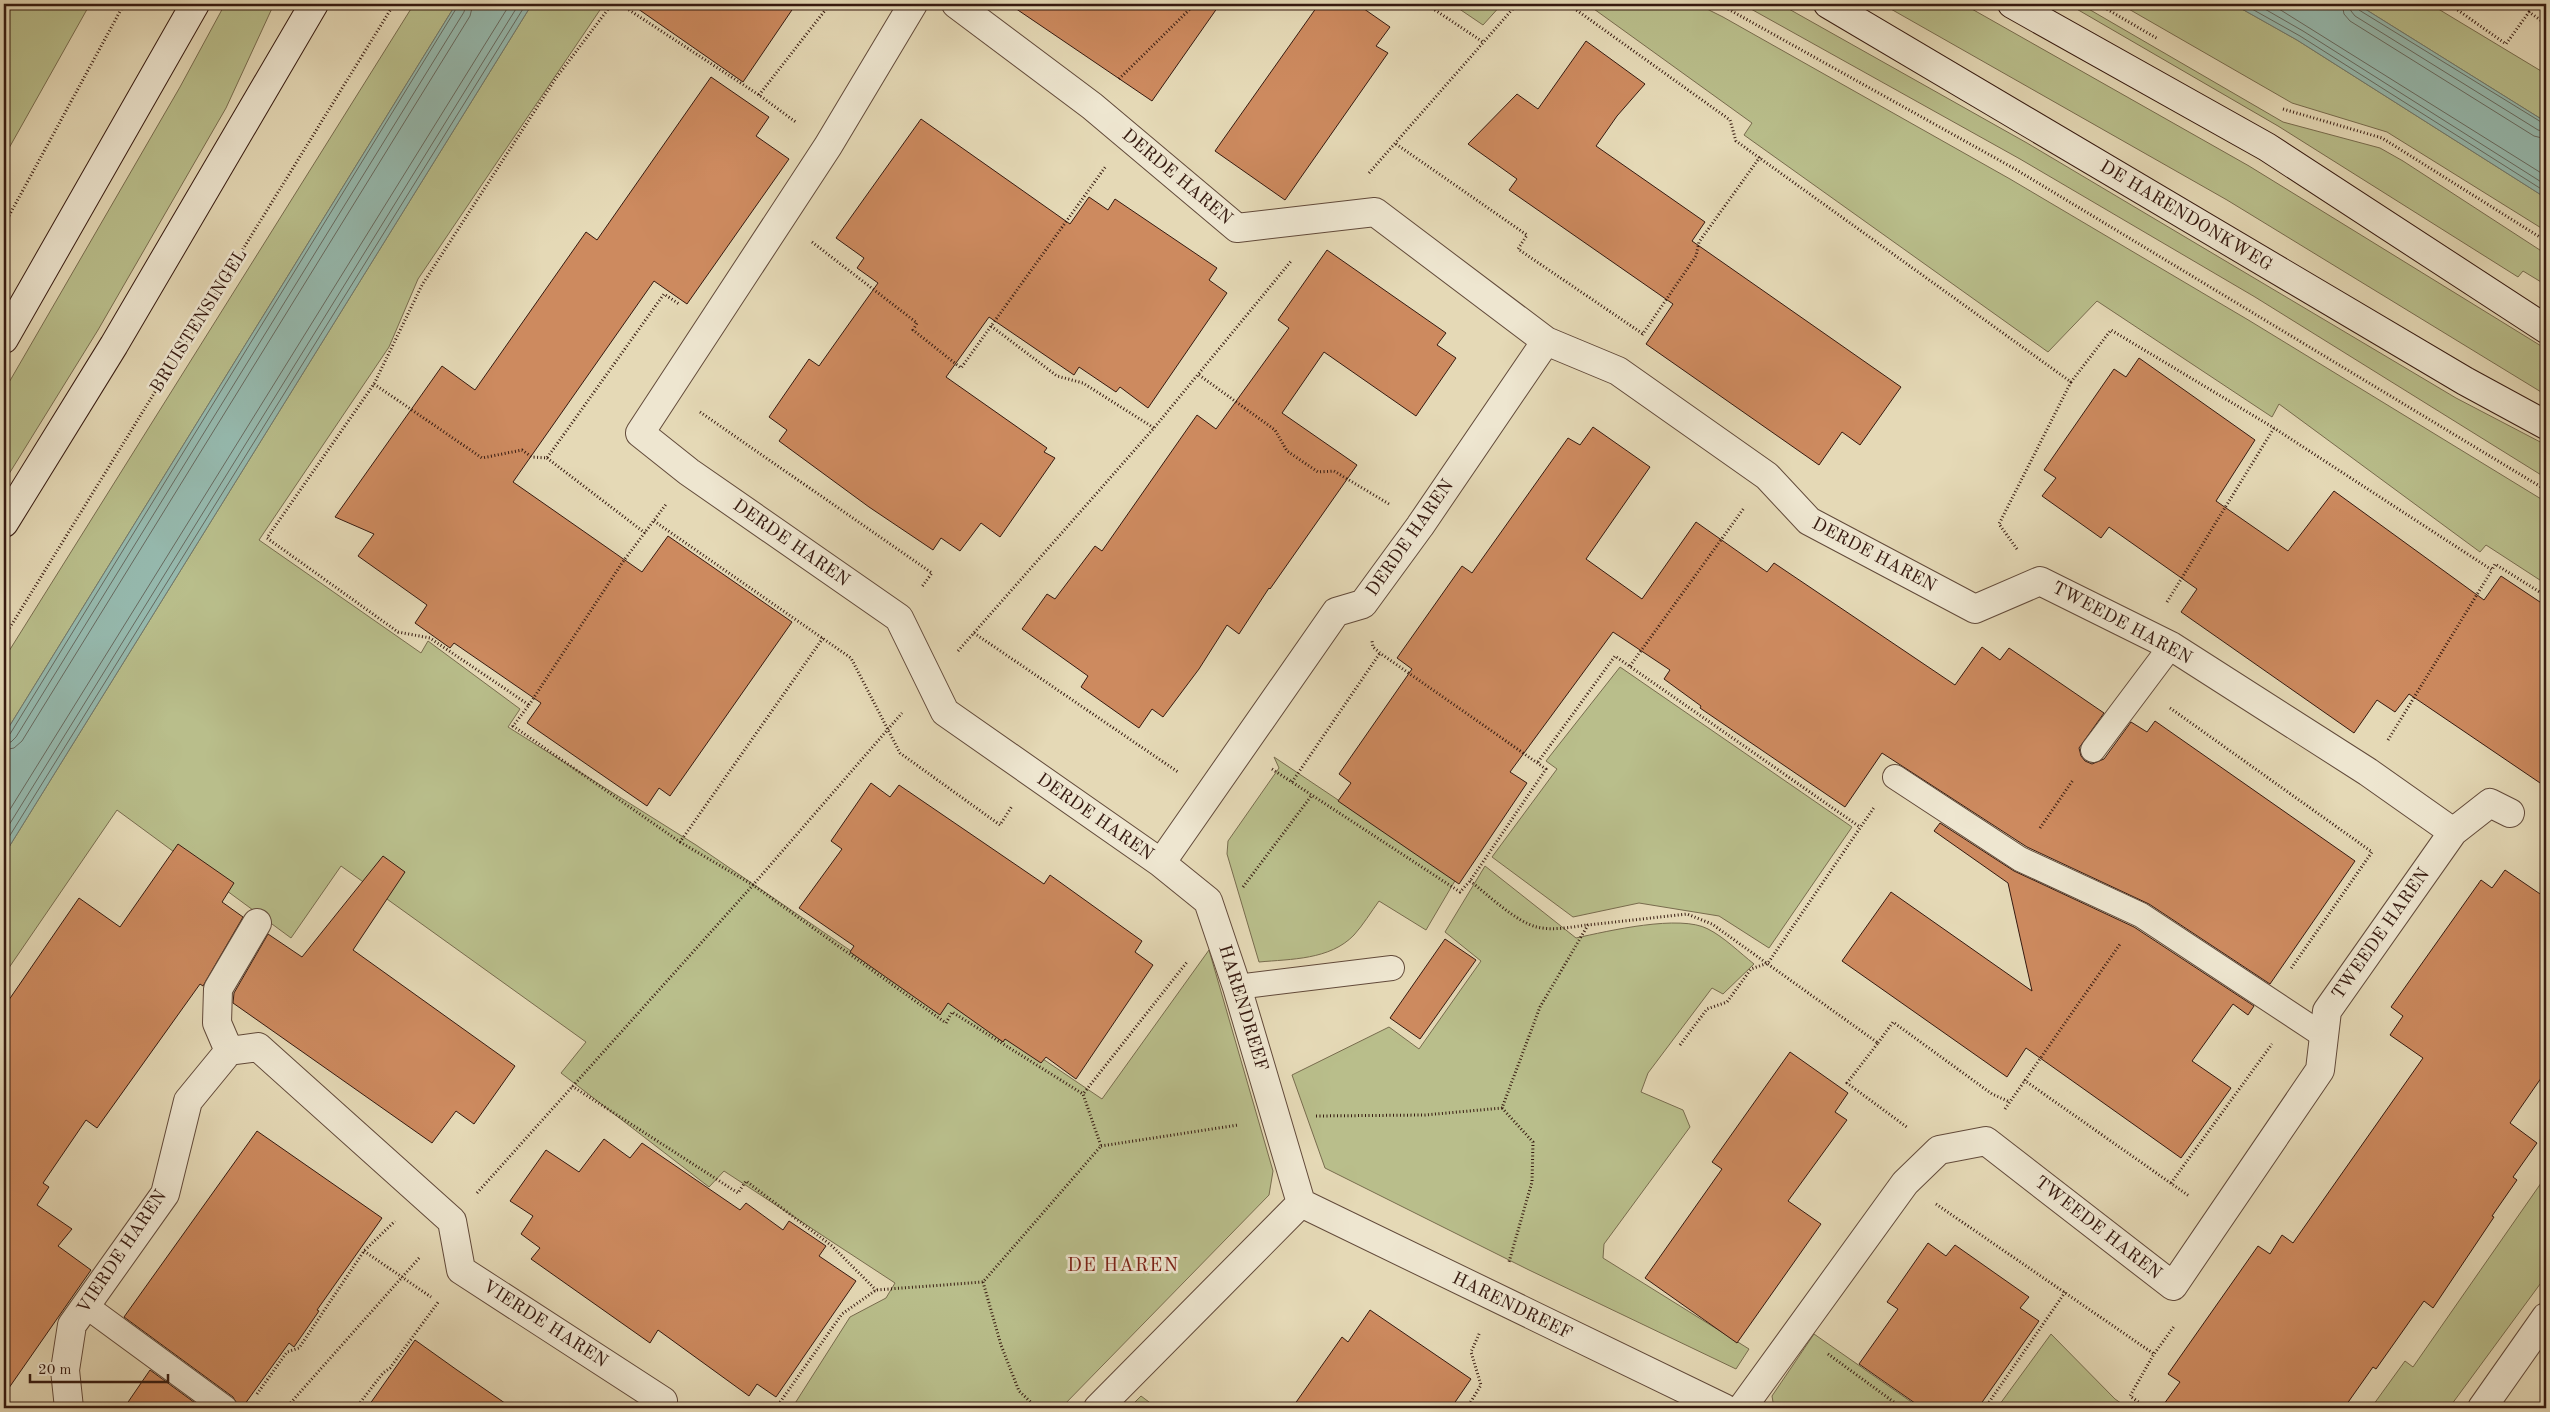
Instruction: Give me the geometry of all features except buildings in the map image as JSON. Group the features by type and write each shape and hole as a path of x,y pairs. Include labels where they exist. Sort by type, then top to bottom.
{"street":[{"path":"4,339 195,4"},
{"path":"4,523 114,345 247,122 314,4"},
{"name":"DERDE HAREN","path":"912,4 828,146 667,389 640,433 689,472 899,618 945,712 1161,863 1336,612 1363,604 1420,526 1546,340"},
{"name":"DERDE HAREN","path":"956,4 1092,106 1237,228 1375,212 1546,340 1618,372 1767,476 1809,521 1975,609 2040,581"},
{"name":"DE HARENDONKWEG","path":"1828,4 2465,381 2546,425"},
{"path":"2012,4 2267,147 2546,329"},
{"name":"TWEEDE HAREN","path":"2040,581 2172,646 2368,772 2453,832"},
{"name":"TWEEDE HAREN","path":"1939,1150 1986,1140 2173,1286 2320,1070 2327,1011 2453,832 2490,803 2510,813"},
{"name":"HARENDREEF","path":"1161,863 1208,901 1237,987 1301,1203 1724,1408"},
{"path":"257,923 218,989 217,1023 228,1051 258,1047 452,1221 461,1270"},
{"name":"VIERDE HAREN","path":"68,1408 65,1370 72,1325 166,1194 188,1102 228,1051"},
{"path":"1742,1408 1905,1183 1939,1150"},
{"path":"1098,1408 1301,1203"},
{"name":"VIERDE HAREN","path":"461,1270 664,1406"},
{"path":"2482,1408 2546,1317"}],"lane":[{"path":"2093,750 2172,646"},
{"path":"1895,777 2020,858 2141,915 2270,998 2292,1016 2324,1036"},
{"path":"1237,987 1392,968"},
{"path":"86,1306 225,1408"}],"path":[{"path":"4,225 124,4"},
{"name":"BRUISTENSINGEL","path":"4,637 394,4"},
{"path":"529,704 430,638 398,632 267,538 374,384 422,286 556,78 612,4"},
{"path":"620,4 759,95 828,146"},
{"path":"759,95 830,4"},
{"path":"1092,106 1195,4"},
{"path":"1426,4 1483,42"},
{"path":"286,1408 753,885 1154,428 1327,217 1396,144 1517,4"},
{"path":"1568,4 1730,120 1736,141 2071,382"},
{"path":"1719,4 2015,169 2546,490"},
{"path":"2098,4 2166,43"},
{"path":"2449,4 2506,44 2534,4"},
{"path":"2529,12 2546,24"},
{"path":"2275,105 2382,138 2546,241"},
{"path":"780,217 917,323 913,330 961,368 1128,135"},
{"path":"1396,144 1526,235 1518,249 1643,334"},
{"path":"1618,372 1696,256 1699,242 1760,157"},
{"path":"547,458 664,294 709,325"},
{"path":"991,326 1056,376 1083,383 1154,428"},
{"path":"2040,581 2000,524 2071,382 2110,330 2274,428 2492,570"},
{"path":"1199,375 1275,430 1287,452 1318,472 1334,471 1420,526"},
{"path":"374,384 482,458 522,450 532,457 547,458 645,533"},
{"path":"667,389 932,573 899,618"},
{"path":"2166,604 2274,428"},
{"path":"689,472 622,563 513,726 680,842 753,885 946,1023 952,1012 1083,1094 1101,1146"},
{"path":"1630,666 1767,476"},
{"path":"654,521 823,638 680,842"},
{"path":"2368,772 2495,564 2546,596"},
{"path":"1241,749 1460,892 1470,881 1546,768 1373,647 1363,604"},
{"path":"974,633 1210,794"},
{"path":"1292,782 1380,653"},
{"path":"1538,762 1615,656 1860,828"},
{"path":"2141,687 2372,852 2270,998"},
{"path":"2020,858 2093,750"},
{"path":"1680,1045 1707,1009 1727,1002 1752,969 1768,963 1895,777"},
{"path":"1083,1094 1189,961 1312,796"},
{"path":"1470,881 1521,919 1535,926 1551,929 1687,914 1712,924 1878,1044"},
{"path":"2141,915 2024,1080 2218,1218"},
{"path":"1502,1108 1540,1007 1588,925"},
{"path":"2171,1183 2292,1016"},
{"path":"1939,1150 1847,1083 1893,1022 1992,1094 2010,1102"},
{"path":"572,1086 738,1193 746,1181 832,1246 876,1290 885,1291 983,1282 1101,1146 1277,1119 1318,1116 1425,1114 1502,1108"},
{"path":"1458,1408 1470,1403 1481,1386 1471,1352 1497,1299 1532,1182 1533,1142 1502,1108"},
{"path":"1905,1183 2066,1291 2154,1354"},
{"path":"252,1400 288,1352 299,1348 364,1251 423,1195"},
{"path":"364,1251 438,1302"},
{"path":"356,1408 383,1373 390,1368 461,1270"},
{"path":"983,1282 1001,1345 1019,1391 1037,1408"},
{"path":"2147,1408 2130,1396 2154,1354 2194,1300 2173,1286"},
{"path":"776,1408 842,1314 876,1290"},
{"path":"1985,1408 2066,1291"},
{"path":"1797,1332 1902,1408"}],"green space":[{"path":"4,4 90,4 4,157"},
{"path":"225,4 274,4 226,108 98,330 4,482 4,391 180,87"},
{"path":"414,4 456,4 4,735 4,659"},
{"path":"532,4 604,4 418,279 389,347 259,540 421,653 428,641 520,709 508,727 696,845 930,1005 950,996 1102,1099 1209,950 1273,1171 1269,1195 1061,1408 792,1408 850,1317 886,1298 895,1283 724,1171 709,1187 561,1073 586,1042 341,866 291,938 117,810 4,975 4,855"},
{"path":"1452,4 1502,4 1483,25"},
{"path":"1587,4 1697,4 2010,179 2250,321 2546,502 2546,584 2486,545 2480,552 2279,404 2272,417 2097,301 2048,352 1744,135 1752,123"},
{"path":"1742,4 1780,4 2027,143 2456,398 2546,445 2546,478 2255,297 2020,159"},
{"path":"1882,4 1963,4 2249,166 2546,349 2546,395 2227,200"},
{"path":"2068,4 2080,4 2283,122 2380,148 2403,161 2546,254 2546,285 2523,271 2518,277 2278,126"},
{"path":"2120,4 2233,4 2297,40 2546,198 2546,231 2387,132 2292,103"},
{"path":"2357,4 2430,4 2546,74 2546,122"},
{"path":"1620,667 1852,827 1769,948 1719,916 1639,903 1573,917 1492,857 1557,769 1546,761"},
{"path":"1274,757 1456,879 1426,930 1379,901 1354,935 1334,949 1310,957 1259,962 1227,854 1228,841 1279,768"},
{"path":"1485,866 1576,938 1662,923 1696,925 1720,936 1754,964 1723,994 1712,988 1648,1073 1641,1092 1683,1110 1690,1127 1604,1244 1603,1258 1749,1349 1736,1369 1529,1270 1325,1168 1292,1075 1389,1027 1419,1049 1481,961 1445,932"},
{"path":"2546,1176 2546,1276 2449,1408 2371,1408 2405,1361 2413,1367"},
{"path":"1814,1334 1920,1408 1774,1408 1772,1396"},
{"path":"2051,1334 2115,1399 2128,1408 1997,1408"},
{"path":"1141,1396 1157,1408 1129,1408"}],"water":[{"path":"456,4 532,4 4,855 4,735"},
{"path":"2233,4 2357,4 2546,122 2546,198 2297,40"}],"district":[{"name":"DE HAREN","path":"1123,1266"}]}
